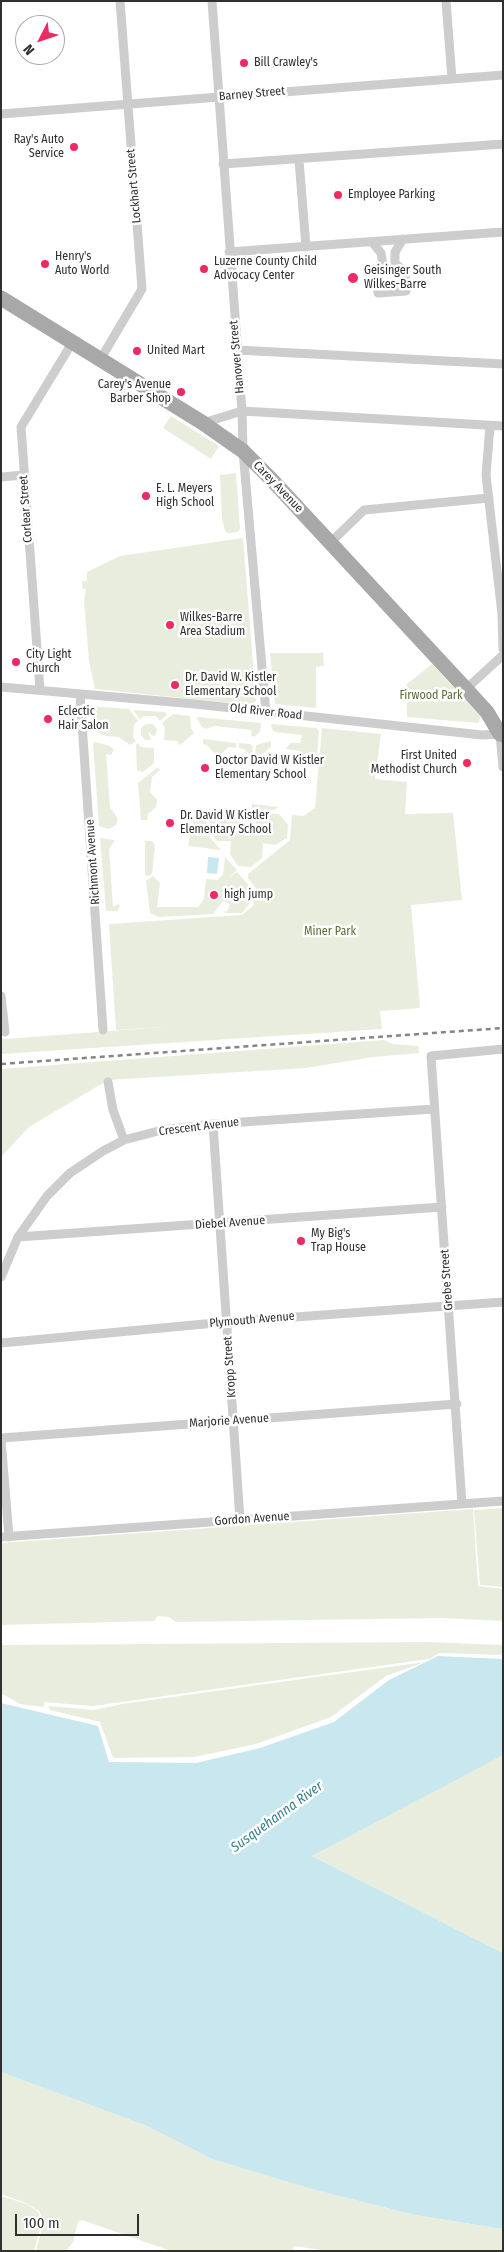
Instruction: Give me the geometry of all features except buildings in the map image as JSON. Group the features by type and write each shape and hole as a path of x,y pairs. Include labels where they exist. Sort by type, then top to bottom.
{"main road":[{"name":"Carey Avenue","path":"1,298 203,423 243,452 272,480 488,712 502,734"}],"street":[{"name":"Lockhart Street","path":"100,360 142,289 120,1"},
{"name":"Hanover Street","path":"212,1 236,350 242,411 243,452 266,713"},
{"path":"446,1 452,79"},
{"name":"Barney Street","path":"1,114 503,75"},
{"path":"223,164 503,144"},
{"path":"299,160 306,247"},
{"path":"229,252 503,232"},
{"path":"372,242 381,253 383,265 378,270 378,293 406,291 404,272 395,263 395,252 403,239"},
{"name":"Corlear Street","path":"40,690 21,427 72,343"},
{"path":"236,350 503,364"},
{"path":"203,423 242,411 503,426"},
{"path":"490,426 486,475 502,614 503,649"},
{"path":"1,477 24,475"},
{"path":"330,543 364,510 489,498"},
{"path":"466,689 503,655"},
{"name":"Old River Road","path":"1,687 482,735 502,734"},
{"name":"Richmont Avenue","path":"80,694 104,1030"},
{"path":"502,734 503,767"},
{"path":"1,996 5,1032"},
{"name":"Grebe Street","path":"462,1504 457,1404 430,1056 503,1050"},
{"path":"108,1082 113,1110 124,1140"},
{"name":"Crescent Avenue","path":"1,1277 18,1237 47,1196 70,1173 103,1151 124,1140 162,1130 212,1124 434,1109"},
{"name":"Kropp Street","path":"212,1124 240,1520"},
{"name":"Diebel Avenue","path":"18,1237 442,1207"},
{"name":"Plymouth Avenue","path":"1,1343 226,1322 503,1302"},
{"name":"Marjorie Avenue","path":"1,1438 457,1404"},
{"path":"1,1438 5,1537"},
{"name":"Gordon Avenue","path":"5,1537 503,1501"}],"green space":[{"path":"113,380 127,389 119,401 108,393"},
{"path":"171,416 219,446 211,459 163,428"},
{"path":"236,473 240,529 238,532 228,533 225,531 222,518 220,475"},
{"name":"Wilkes-Barre Area Stadium","path":"243,538 256,701 251,705 95,689 89,661 84,600 86,589 83,589 82,581 87,581 87,572 120,556"},
{"path":"270,653 323,653 324,666 316,667 316,708 275,704"},
{"name":"Firwood Park","path":"432,664 481,717 478,723 407,717 407,684"},
{"path":"90,706 129,709 138,721 134,724 133,737 136,741 130,745 119,737 106,736 97,732 92,728"},
{"path":"133,710 165,712 167,715 160,721 156,716 144,716 140,719"},
{"path":"173,714 190,716 191,728 194,733 180,745 177,741 164,740 165,728 162,723"},
{"path":"196,717 261,723 260,732 254,737 251,735 252,730 215,726 206,729 202,727"},
{"path":"146,724 153,724 157,729 155,737 148,732 151,740 145,740 141,735 141,728"},
{"path":"271,724 316,728 319,731 316,766 313,767 300,751 286,749 290,743 300,743 302,735 275,732"},
{"name":"Miner Park","path":"322,728 381,734 375,779 407,782 405,814 453,813 462,900 411,905 420,1008 380,1011 382,1029 1,1054 1,1038 164,1027 116,1030 109,924 242,915 253,906 256,889 248,878 248,874 290,840 292,815 304,816 315,808"},
{"path":"203,739 236,743 236,748 229,747 221,754 214,753 207,745 203,744"},
{"path":"271,741 271,747 257,758 255,757 256,745"},
{"path":"95,742 110,746 114,750 111,755 106,754 110,807 118,819 116,825 109,829 99,826 93,744"},
{"path":"138,743 141,747 154,748 154,763 143,772 137,770 136,745"},
{"path":"239,743 250,744 253,747 252,757 244,749 239,748"},
{"path":"158,767 160,770 152,777 150,792 157,800 156,807 148,814 147,820 141,820 138,783"},
{"path":"252,804 279,807 274,810 252,808"},
{"path":"220,808 233,810 242,819 242,832 256,835 256,821 266,813 279,814 288,825 287,838 275,845 263,843 262,858 251,867 238,866 230,854 231,841 217,841 209,830 210,817"},
{"path":"194,817 203,818 206,822 205,832 221,850 188,846"},
{"path":"100,838 115,840 109,849 113,907 118,904 120,906 117,911 106,911"},
{"path":"145,841 152,841 155,845 152,874 148,876 145,875"},
{"path":"219,851 237,870 229,878 237,872 252,889 249,904 242,913 225,913 224,911 227,912 230,904 223,901 213,914 159,917 150,913 146,881 153,876 160,883 157,907 198,907 204,899 206,879 217,880 223,875 225,858"},
{"path":"384,1040 393,1044 418,1046 419,1053 373,1057 306,1068 108,1080 29,1127 1,1157 1,1069"},
{"path":"503,1508 503,1587 480,1585 474,1510"},
{"path":"473,1509 478,1586 503,1589 503,1621 441,1618 176,1622 169,1617 158,1616 154,1621 1,1625 1,1543"},
{"path":"429,1642 503,1645 503,1655 439,1653 429,1659 93,1706 44,1702 44,1707 20,1704 1,1693 1,1645"},
{"path":"425,1662 386,1676 331,1717 256,1744 194,1757 113,1758 100,1722 50,1710 48,1706 94,1710 122,1704"},
{"path":"503,1755 503,1953 312,1856 459,1777"},
{"path":"1,2072 147,2126 212,2159 308,2188 415,2215 503,2229 503,2251 327,2251 294,2246 293,2251 171,2251 82,2220 78,2222 73,2242 66,2251 36,2251 44,2221 39,2211 26,2203 1,2194"},
{"path":"1,2196 27,2204 38,2212 42,2221 34,2251 1,2251"}],"water":[{"path":"208,857 219,858 217,874 207,873"},
{"name":"Susquehanna River","path":"438,1656 503,1659 503,1755 312,1856 503,1953 503,2229 415,2215 308,2188 212,2159 147,2126 1,2072 1,1703 98,1726 109,1762 196,1763 260,1748 334,1722 389,1680"}],"railway":[{"path":"1,1064 503,1028"}],"place":[{"name":"Bill Crawley's","path":"244,63"},
{"name":"Ray's Auto Service","path":"74,147"},
{"name":"Employee Parking","path":"338,195"},
{"name":"Henry's Auto World","path":"45,264"},
{"name":"Luzerne County Child Advocacy Center","path":"204,269"},
{"name":"Geisinger South Wilkes-Barre","path":"353,278"},
{"name":"United Mart","path":"137,351"},
{"name":"Carey's Avenue Barber Shop","path":"181,392"},
{"name":"E. L. Meyers High School","path":"146,496"},
{"name":"Wilkes-Barre Area Stadium","path":"170,625"},
{"name":"City Light Church","path":"16,662"},
{"name":"Dr. David W. Kistler Elementary School","path":"175,685"},
{"name":"Eclectic Hair Salon","path":"48,719"},
{"name":"First United Methodist Church","path":"467,763"},
{"name":"Doctor David W Kistler Elementary School","path":"205,768"},
{"name":"Dr. David W Kistler Elementary School","path":"170,823"},
{"name":"high jump","path":"214,895"},
{"name":"My Big's Trap House","path":"301,1241"}]}
